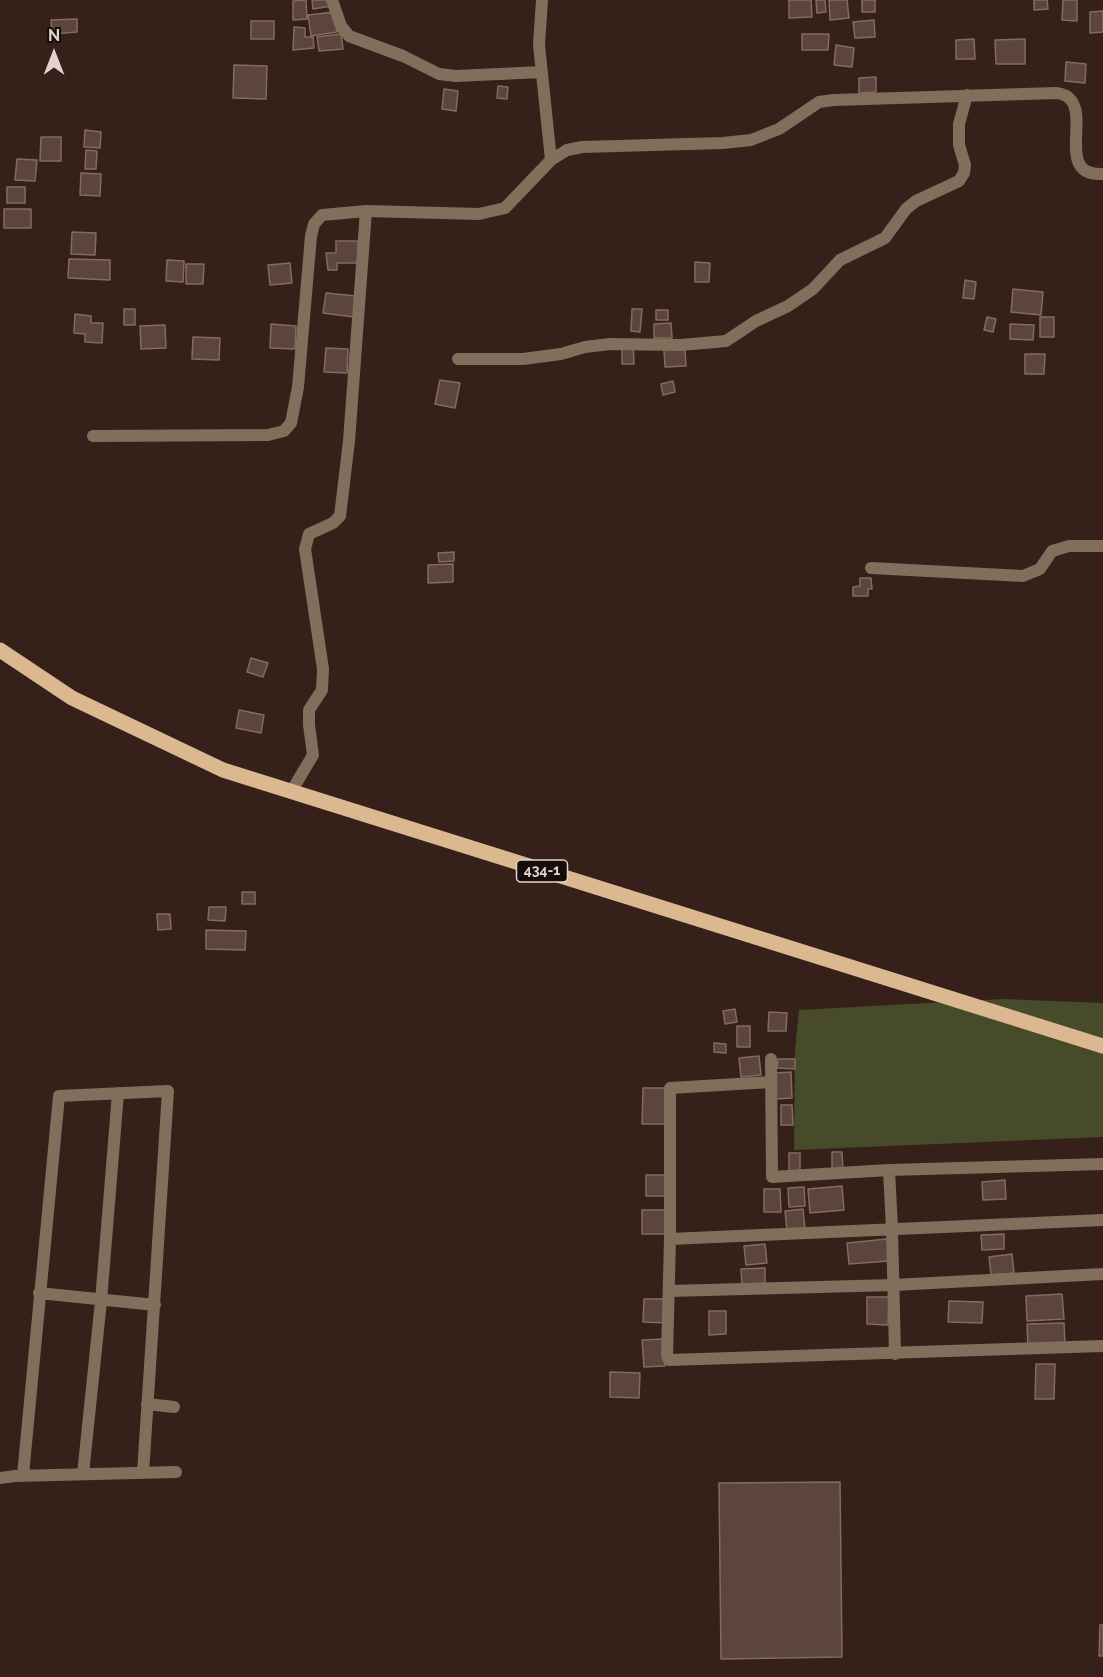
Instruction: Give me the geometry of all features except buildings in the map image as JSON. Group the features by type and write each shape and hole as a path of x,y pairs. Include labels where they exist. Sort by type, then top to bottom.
{"main road":[{"name":"434-1","path":"0,650 72,699 223,770 1103,1046"}],"street":[{"path":"332,0 341,26 350,36 403,56 439,74 456,76 542,72"},
{"path":"542,0 539,45 551,160"},
{"path":"93,436 268,435 284,432 291,423 298,387 314,224 322,215 366,212 479,213 505,208 551,160 567,150 582,147 723,143 751,140 779,129 819,102 1045,93 1066,95 1071,100 1075,108 1076,158 1082,168 1094,174 1103,174"},
{"path":"458,359 523,359 610,344 681,345 726,341 813,289 840,260 885,238 906,209 916,201 959,182 965,165 959,145 959,124 967,95"},
{"path":"291,792 313,755 309,710 322,690 323,669 305,549 309,534 333,523 340,516 349,441 366,212"},
{"path":"871,568 1023,576 1040,569 1052,551 1069,546 1103,546"},
{"path":"771,1059 772,1177 889,1170 1103,1164"},
{"path":"771,1082 670,1088 667,1356 669,1360 1103,1346"},
{"path":"23,1475 59,1096 168,1091 143,1473"},
{"path":"82,1474 101,1301 118,1094"},
{"path":"889,1170 895,1354"},
{"path":"670,1239 1103,1220"},
{"path":"669,1291 894,1285 1103,1274"},
{"path":"39,1293 155,1305"},
{"path":"147,1404 174,1407"},
{"path":"0,1478 23,1475 176,1472"}],"green space":[{"path":"1003,999 1103,1003 1103,1137 794,1150 795,1050 799,1010"}]}
